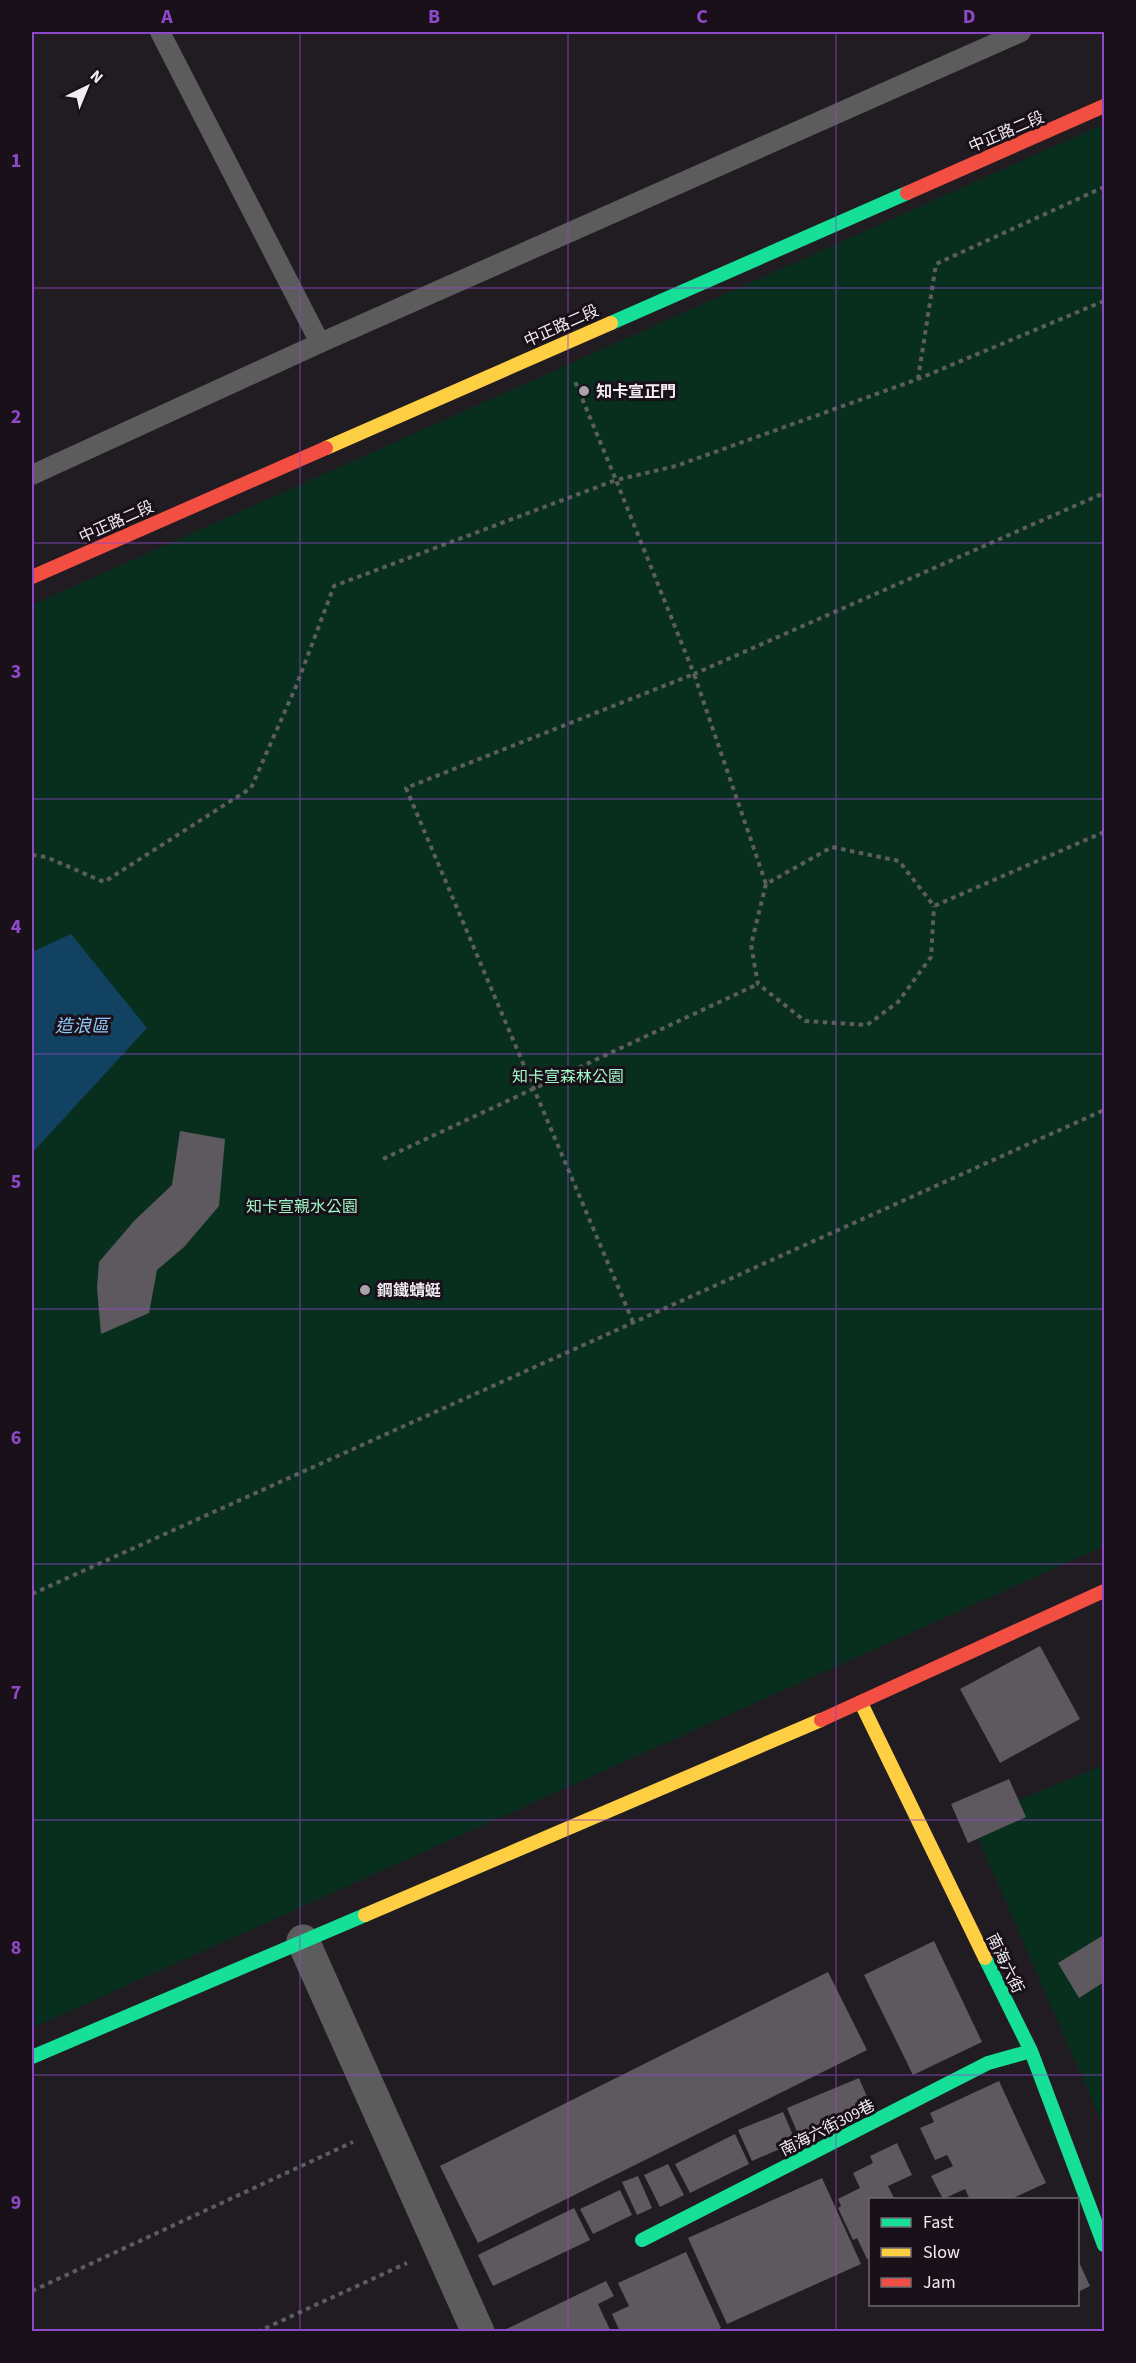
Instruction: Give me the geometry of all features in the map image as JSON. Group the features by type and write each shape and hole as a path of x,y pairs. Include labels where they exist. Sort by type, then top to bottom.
{"street":[{"name":"中正路二段","path":"32,577 559,343 1104,106"},
{"path":"32,2057 861,1703 1104,1591"},
{"name":"南海六街","path":"861,1703 1031,2051 1104,2245"},
{"path":"303,1941 478,2331"},
{"name":"南海六街309巷","path":"642,2240 988,2063 1031,2051"}],"lane":[{"path":"160,32 320,343"},
{"path":"32,475 320,343 1021,32"}],"path":[{"path":"918,379 936,264 1104,187"},
{"path":"32,855 46,857 104,882 251,788 297,684 334,586 616,480 676,466 918,379 1104,302"},
{"path":"559,343 694,674 766,884 751,945 758,984 805,1021 867,1025 898,1002 930,957 934,906 898,861 832,847 766,884"},
{"path":"633,1322 536,1089 406,788 694,674 1104,494"},
{"path":"934,906 1104,832"},
{"path":"383,1159 758,984"},
{"path":"32,1594 1104,1110"},
{"path":"32,2291 386,2126"},
{"path":"257,2331 441,2247"}],"green space":[{"name":"知卡宣森林公園","path":"1104,124 1104,1546 32,2028 32,605"},
{"path":"1104,1765 1104,2127 970,1820"}],"water":[{"name":"造浪區","path":"71,934 147,1028 32,1153 32,952"}],"building":[{"path":"180,1131 225,1139 219,1206 184,1247 157,1270 149,1313 101,1334 97,1288 99,1262 134,1221 172,1185"},
{"path":"1040,1646 1080,1719 1000,1763 960,1689"},
{"path":"1009,1779 1026,1817 968,1843 951,1804"},
{"path":"1102,1936 1104,1940 1104,1982 1079,1998 1058,1963"},
{"path":"934,1941 982,2042 913,2075 864,1975"},
{"path":"828,1972 867,2050 478,2243 440,2166"},
{"path":"859,2078 873,2111 801,2141 787,2108"},
{"path":"999,2081 1046,2183 1013,2198 969,2198 965,2189 942,2198 931,2176 953,2166 947,2155 935,2160 920,2128 934,2122 930,2113"},
{"path":"783,2112 796,2142 752,2161 738,2130"},
{"path":"735,2134 749,2164 690,2193 675,2164"},
{"path":"897,2143 912,2175 888,2186 894,2198 869,2198 869,2258 867,2259 857,2238 853,2240 838,2208 841,2206 838,2199 860,2188 853,2173 873,2163 870,2156"},
{"path":"668,2164 684,2195 660,2207 644,2175"},
{"path":"638,2176 652,2208 637,2215 622,2182"},
{"path":"822,2178 861,2264 727,2324 688,2238"},
{"path":"620,2190 632,2215 593,2234 580,2209"},
{"path":"574,2208 590,2240 493,2286 478,2255"},
{"path":"686,2252 721,2328 713,2332 620,2332 612,2314 629,2306 618,2283"},
{"path":"1079,2262 1090,2286 1079,2292"},
{"path":"606,2281 614,2296 598,2304 611,2332 500,2332"}],"traffic: fast":[{"path":"611,323 907,193"},
{"path":"32,2057 365,1915"},
{"path":"985,1958 1031,2051 1104,2245"},
{"path":"642,2240 988,2063 1031,2051"}],"traffic: slow":[{"path":"326,448 611,323"},
{"path":"861,1703 985,1958"},
{"path":"365,1915 821,1720"}],"traffic: jam":[{"path":"907,193 1104,106"},
{"path":"32,577 326,448"},
{"path":"821,1720 1104,1591"}],"place":[{"name":"知卡宣正門","path":"584,391"},
{"name":"鋼鐵蜻蜓","path":"365,1290"}],"park label":[{"name":"知卡宣親水公園","path":"302,1206"}]}
